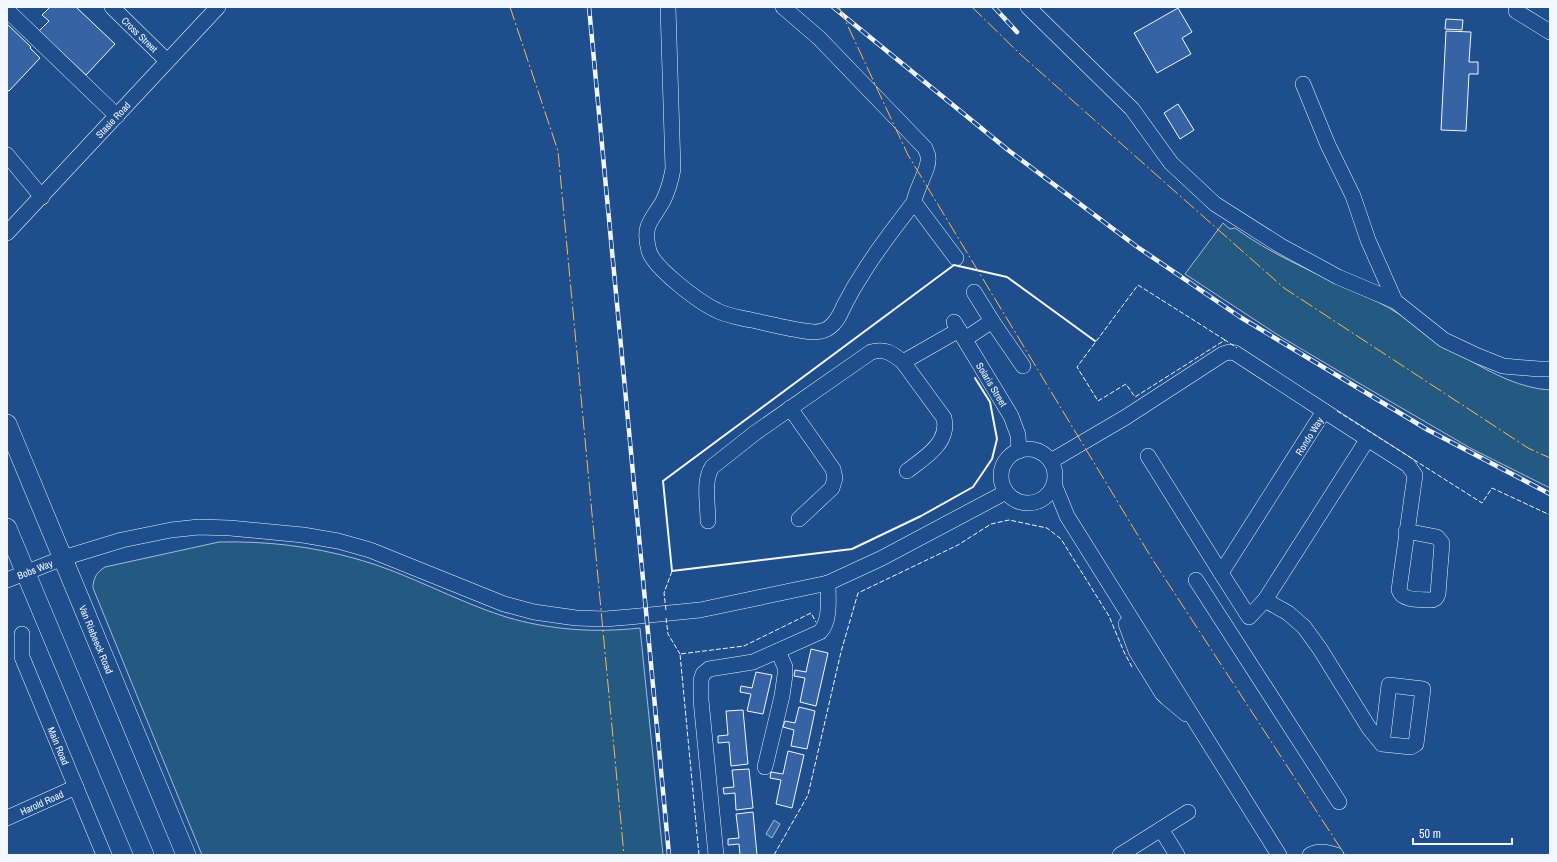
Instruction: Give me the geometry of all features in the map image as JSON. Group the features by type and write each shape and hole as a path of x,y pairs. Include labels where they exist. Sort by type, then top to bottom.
{"main road":[{"name":"Van Riebeeck Road","path":"7,424 186,855"},
{"path":"7,528 27,572 144,855"}],"street":[{"name":"Cross Street","path":"112,7 167,61"},
{"name":"Stasie Road","path":"7,233 218,7"},
{"path":"668,7 673,169 668,190 663,202 650,221 647,231 647,242 650,253 657,265 681,286 724,314 813,332 822,332 837,320 863,272 914,202 917,188 927,167 928,157 925,148 841,59 783,7"},
{"path":"1028,7 1132,109 1171,163 1215,204 1281,246 1338,277 1395,301 1444,340 1503,366 1539,369 1550,368"},
{"path":"7,10 117,116"},
{"path":"1516,11 1550,32"},
{"path":"1303,84 1328,145 1353,196 1368,240 1395,301"},
{"path":"7,155 42,197"},
{"path":"914,202 956,258"},
{"path":"974,292 1023,366"},
{"path":"903,362 959,330 992,321"},
{"name":"Solaris Street","path":"959,330 1011,416 1018,436 1019,451"},
{"path":"708,521 708,477 712,467 790,408 871,352 879,350 884,350 894,355 903,362 944,418 946,425 944,435 935,448 907,471"},
{"name":"Rondo Way","path":"1051,461 1126,417 1223,354 1229,352 1235,353 1324,411 1221,573"},
{"path":"790,408 835,474 832,488 799,519"},
{"path":"1324,411 1408,465 1415,475 1406,531 1399,590 1404,598 1432,600 1436,598 1438,594 1442,543 1437,537 1406,531"},
{"path":"1228,631 1249,617 1265,600 1367,440"},
{"path":"1026,449 1040,452 1051,461 1056,474 1054,484 1049,494 1030,504 1016,501 1006,492 1001,479 1003,465 1007,459 1019,451 1026,449"},
{"path":"1148,456 1249,617"},
{"path":"1054,484 1067,516 1133,624 1279,855"},
{"name":"Bobs Way","path":"7,580 63,558 122,540 171,530 230,528 303,535 338,541 370,550 504,604 534,612 576,618 605,619 700,610 828,583 882,558 1006,492"},
{"path":"1040,500 1067,516"},
{"path":"1196,580 1339,802"},
{"path":"716,855 701,700 701,680 703,674 709,669 753,662 820,632 825,627 828,583"},
{"path":"1265,600 1288,613 1304,627 1369,728 1382,744"},
{"name":"Main Road","path":"22,634 22,656 104,855"},
{"path":"765,767 782,696 785,675 785,667 778,651"},
{"name":"Harold Road","path":"7,818 76,787"},
{"path":"1120,855 1188,812"},
{"path":"1161,829 1177,855"},
{"path":"1310,855 1315,852 1324,851 1336,855"}],"shaded area":[{"path":"1223,223 1230,229 1235,228 1290,261 1384,305 1487,370 1508,380 1529,387 1550,390 1550,488 1472,449 1357,382 1278,335 1185,274"},
{"path":"219,542 254,542 288,545 340,554 395,572 468,603 506,617 539,625 556,628 589,630 640,628 663,855 202,855 93,588 93,584 96,576 105,567"},
{"path":"774,820 780,824 772,838 766,834"}],"building":[{"path":"50,7 76,7 115,44 86,75 39,31 49,21 42,15"},
{"path":"1178,8 1192,32 1182,38 1191,54 1157,73 1134,33"},
{"path":"1446,19 1463,20 1462,30 1445,29"},
{"path":"7,24 31,47 30,48 40,58 9,91 7,90"},
{"path":"1446,31 1471,32 1469,62 1478,62 1478,74 1469,74 1466,131 1441,130"},
{"path":"1178,104 1194,130 1180,139 1164,113"},
{"path":"811,649 828,653 816,706 800,702 805,678 794,676 795,670 806,672"},
{"path":"756,672 772,675 763,714 747,711 751,694 740,692 741,686 752,688"},
{"path":"799,707 815,711 807,749 791,746 794,730 783,727 785,721 795,723"},
{"path":"743,710 748,764 731,766 729,742 718,743 718,736 728,735 726,711"},
{"path":"788,751 804,755 792,808 776,804 781,780 770,778 771,772 783,774"},
{"path":"749,769 753,808 736,810 735,793 724,794 723,788 734,787 732,770"},
{"path":"753,812 757,855 740,855 739,844 728,845 728,839 739,838 736,814"}],"railway":[{"path":"589,7 669,855"},
{"path":"833,7 1008,150 1136,246 1240,317 1428,430 1550,494"},
{"path":"994,7 1017,32"}],"fence":[{"path":"1225,340 1138,285 1077,367 1098,401 1126,384 1135,397 1225,340 1237,348"},
{"path":"1337,411 1482,503 1492,488 1550,515"},
{"path":"774,855 808,795 841,652 858,593 958,545 991,524 1009,520 1047,528 1061,539 1109,616 1133,669"},
{"path":"666,610 664,593 672,571"},
{"path":"699,855 680,654 744,646 811,613 816,622"},
{"path":"666,618 668,634 680,654"}],"wall":[{"path":"975,378 990,402 997,439 992,459 973,487 921,516 852,549 672,571 663,481 954,265 1007,277 1095,341"}],"power":[{"path":"510,7 558,151 624,855"},
{"path":"839,7 908,155 1151,557 1345,855"},
{"path":"972,7 1020,54 1284,288 1528,448 1550,458"}]}
